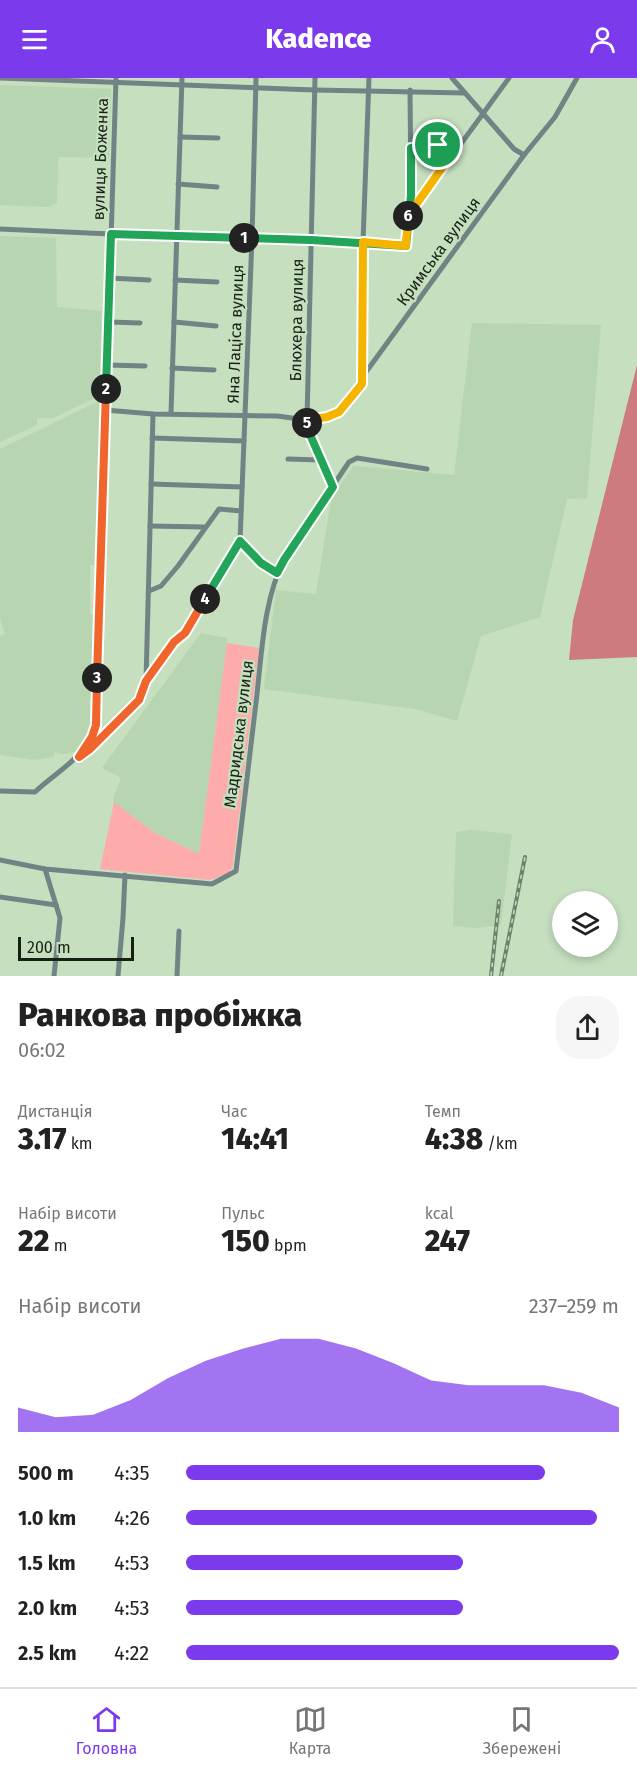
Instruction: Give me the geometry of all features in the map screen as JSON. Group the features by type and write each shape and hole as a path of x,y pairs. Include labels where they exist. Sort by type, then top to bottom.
{"street":[{"path":"0,78 116,80 315,90 368,89 465,93"},
{"path":"171,413 182,78"},
{"name":"Яна Лаціса вулиця","path":"240,541 256,78"},
{"name":"Блюхера вулиця","path":"315,78 307,420 308,430 333,487"},
{"path":"362,384 363,242 369,78"},
{"path":"452,78 514,149 524,154"},
{"path":"408,216 509,78"},
{"name":"Кримська вулиця","path":"105,410 153,414 245,415 307,420 327,417 339,412 362,384 366,372 524,154 555,117 578,78"},
{"name":"вулиця Боженка","path":"0,790 35,792 79,757 92,737 96,725 116,80"},
{"path":"0,229 363,242 406,246 411,195 410,90"},
{"path":"180,136 218,138"},
{"path":"411,148 438,145 454,151"},
{"path":"178,184 217,187"},
{"path":"109,278 149,280"},
{"path":"175,280 217,282"},
{"path":"109,322 140,323"},
{"path":"174,322 216,326"},
{"path":"107,365 145,366"},
{"path":"172,368 214,370"},
{"path":"146,681 153,414"},
{"path":"152,438 244,441"},
{"name":"Мадридська вулиця","path":"0,860 45,869 212,884 236,871 259,667 271,589 277,573 349,462 357,458 428,469"},
{"path":"288,459 321,460"},
{"path":"151,484 242,487"},
{"path":"149,591 161,586 219,509 241,511"},
{"path":"150,526 204,527"},
{"path":"79,757 139,700 146,681 174,642 185,633 240,541 261,563 277,573"},
{"path":"45,869 60,918 54,976"},
{"path":"118,976 125,875"},
{"path":"0,897 56,904"},
{"path":"177,976 179,931"}],"shaded area":[{"path":"0,85 111,89 109,158 58,157 57,203 48,207 0,205"},
{"path":"0,236 56,238 57,307 102,311 99,396 53,418 37,418 37,425 0,442"},
{"path":"472,323 601,325 587,498 567,499 540,617 481,636 457,721 415,709 264,689 276,590 316,594 331,500 353,466 454,475"},
{"path":"637,365 637,657 569,660 573,620"},
{"path":"100,402 96,565 90,565 90,614 93,615 90,736 80,751 63,754 55,752 54,757 34,760 0,755 0,636 5,634 0,618 0,449"},
{"path":"201,633 227,638 227,643 199,854 155,833 114,802 113,798 121,778 102,768"},
{"path":"227,643 259,648 233,866 229,873 210,880 100,869 114,802 155,833 199,854"},
{"path":"472,830 512,834 501,925 477,928 453,926 456,832"}],"railway":[{"path":"501,976 525,857"},
{"path":"491,976 499,901"}],"route":[{"path":"438,145 411,148 411,195 408,216 406,246 363,242 111,234 96,725 92,737 79,757 139,700 146,681 174,642 185,633 240,541 261,563 277,573 333,487 308,430 307,420 327,417 339,412 362,384 363,242 406,246 408,216 454,151 438,145"}]}
